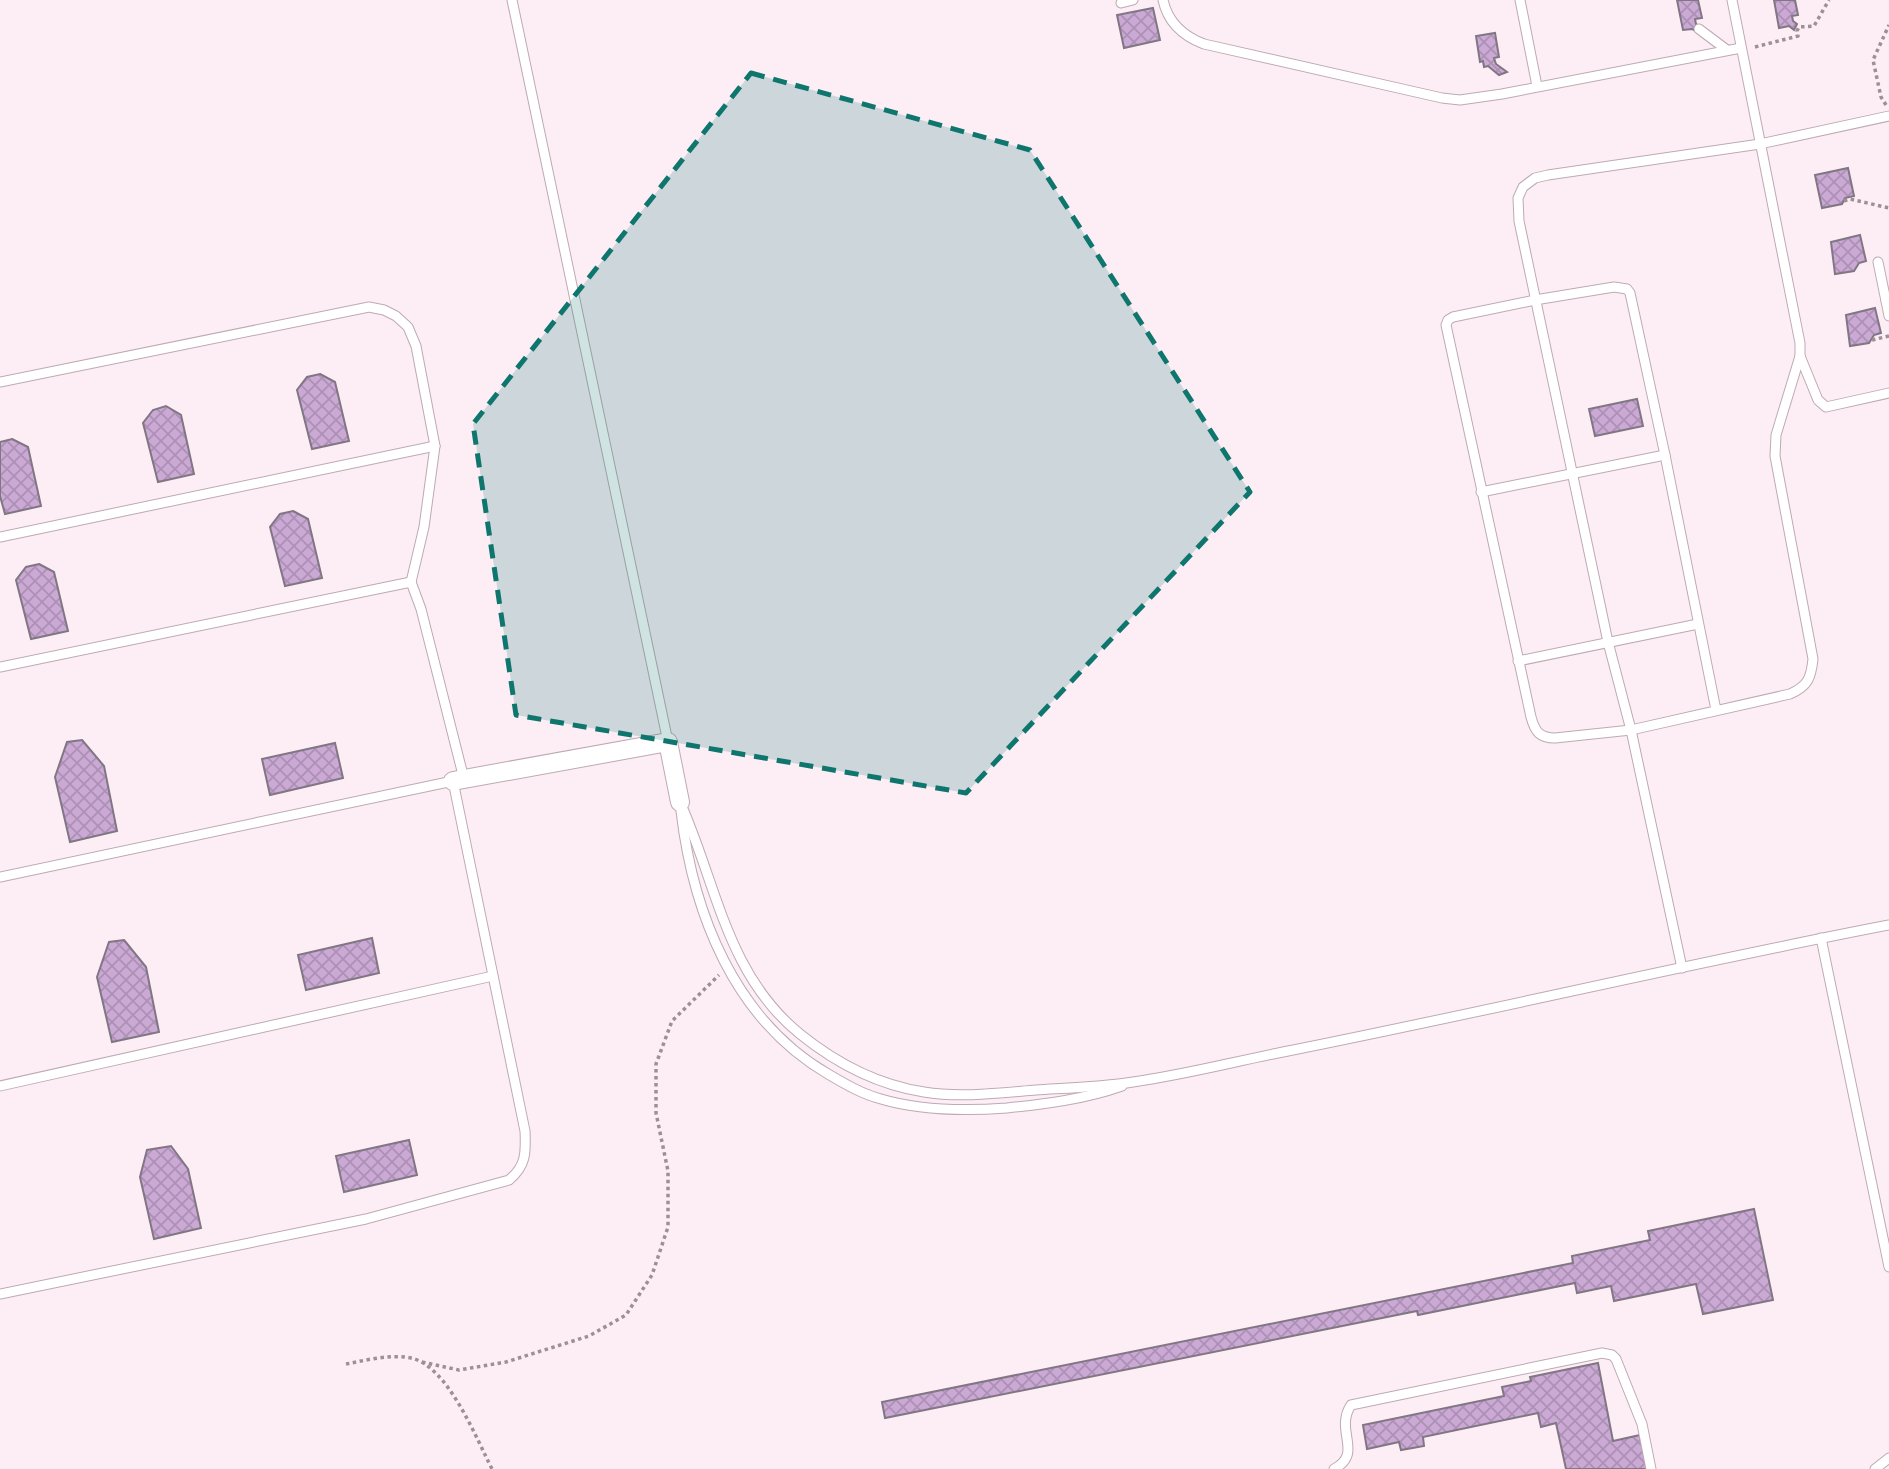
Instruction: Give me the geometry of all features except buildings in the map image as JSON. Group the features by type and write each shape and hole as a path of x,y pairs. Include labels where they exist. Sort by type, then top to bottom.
{"street":[{"path":"458,780 668,742 680,802"}],"lane":[{"path":"512,0 668,742"},
{"path":"1121,3 1133,0"},
{"path":"1163,0 1165,10 1176,27 1189,38 1225,50 1451,99 1477,97 1742,49"},
{"path":"1520,0 1537,86"},
{"path":"1732,0 1798,327 1800,356 1818,400 1826,407 1889,393"},
{"path":"1699,29 1727,50"},
{"path":"1682,968 1632,730 1608,642 1535,300 1517,198 1523,187 1548,175 1760,144 1889,116"},
{"path":"1878,262 1889,316"},
{"path":"1716,710 1632,298 1627,289 1614,286 1535,300 1453,317 1448,320 1446,326 1518,661 1534,727 1545,738 1632,730 1790,694 1810,680 1813,659 1776,456 1780,416 1800,356"},
{"path":"0,382 369,307 396,316 408,327 416,346 435,446 424,527 411,582 421,610 458,780 493,976 525,1131 524,1165 509,1180 366,1219 0,1294"},
{"path":"0,537 435,446"},
{"path":"1481,492 1665,455"},
{"path":"0,667 411,582"},
{"path":"1518,661 1698,624"},
{"path":"0,877 458,780"},
{"path":"680,802 686,847 699,900 709,932 727,968 761,1016 795,1053 838,1080 878,1099 926,1108 994,1109 1077,1098 1132,1083"},
{"path":"680,802 693,831 732,945 764,997 797,1032 836,1060 878,1080 928,1093 1019,1092 1132,1083 1406,1028 1889,925"},
{"path":"1821,938 1889,1267"},
{"path":"0,1086 493,976"},
{"path":"1334,1469 1343,1464 1349,1452 1344,1422 1345,1413 1351,1405 1602,1353 1612,1355 1616,1359 1642,1424 1651,1469"},
{"path":"1875,1469 1889,1458"}],"path":[{"path":"1742,49 1798,36 1799,27 1814,26 1829,0"},
{"path":"1889,25 1873,60 1881,97 1889,109"},
{"path":"1881,97 1889,96"},
{"path":"1844,201 1850,199 1889,208"},
{"path":"1871,340 1889,336"},
{"path":"346,1364 390,1357 409,1358 459,1370 506,1362 589,1336 626,1315 652,1275 668,1227 668,1171 656,1113 656,1064 672,1021 727,968"},
{"path":"422,1362 450,1390 492,1469"}],"highlighted area":[{"path":"751,73 1030,150 1250,492 966,793 516,715 473,424"}]}
